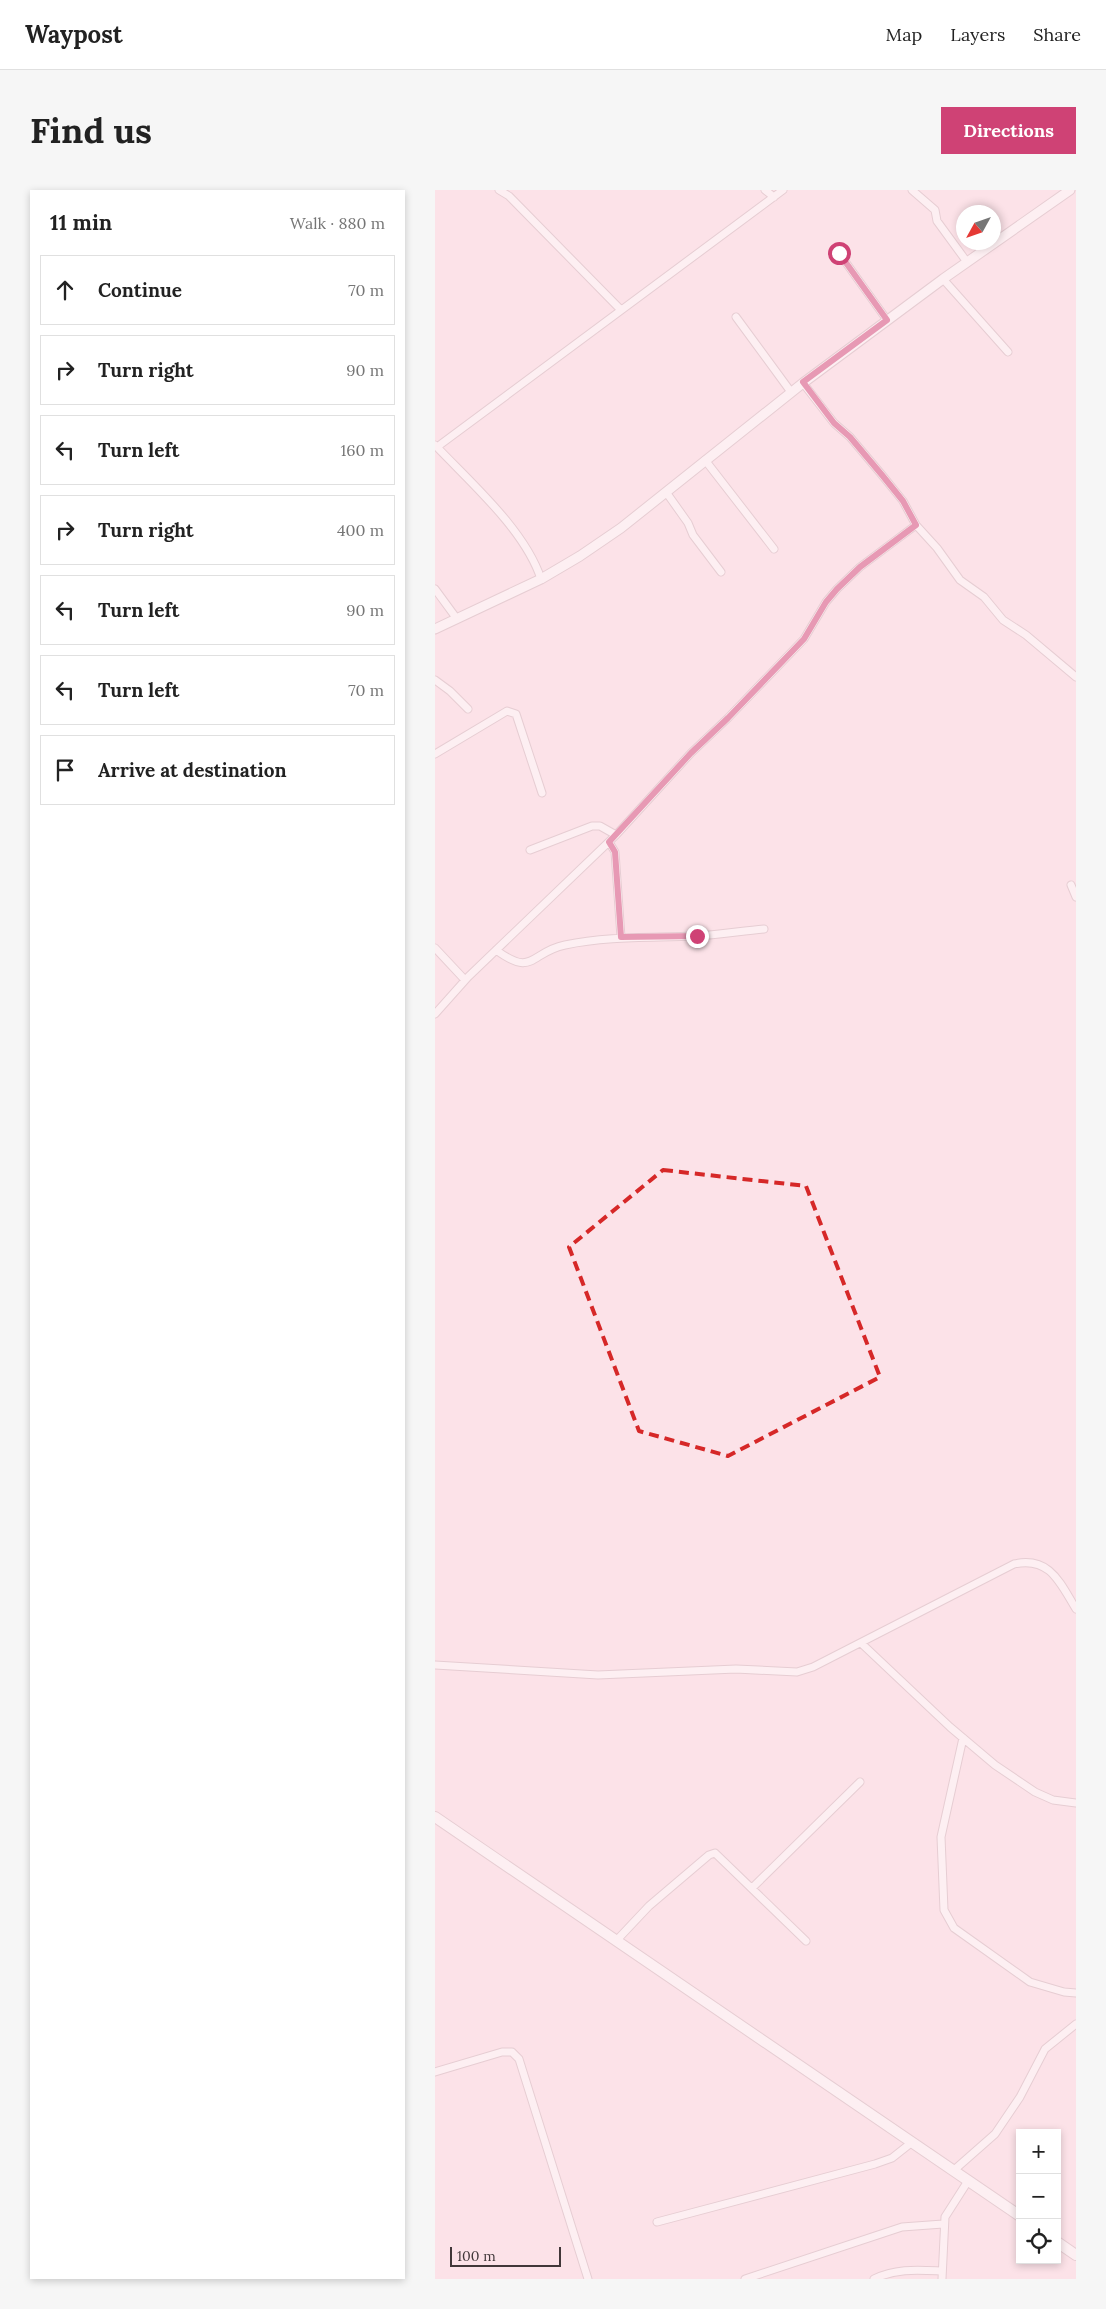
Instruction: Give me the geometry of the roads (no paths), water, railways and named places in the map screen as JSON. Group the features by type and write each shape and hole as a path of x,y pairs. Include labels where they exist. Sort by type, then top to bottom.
{"main road":[{"path":"435,1817 911,2144 1016,2213"},
{"path":"1061,2245 1076,2255"}],"street":[{"path":"499,190 509,196 621,310"},
{"path":"765,190 773,197"},
{"path":"541,579 536,563 521,540 436,446 783,190"},
{"path":"912,190 935,210 937,220 967,262"},
{"path":"436,630 541,579 621,528 803,382 943,279 1070,190"},
{"path":"839,253 887,320"},
{"path":"943,279 1008,352"},
{"path":"736,317 791,392"},
{"path":"803,382 834,423 850,437 903,501 916,525 937,548 960,580 984,597 1003,620 1026,635 1076,677"},
{"path":"705,460 774,549"},
{"path":"667,492 688,523 693,534 721,572"},
{"path":"435,1014 465,980 616,835 684,760 728,718 804,639 826,602 837,589 860,567 916,525"},
{"path":"435,588 457,620"},
{"path":"435,680 450,691 468,709"},
{"path":"435,754 507,710 516,714 542,793"},
{"path":"530,850 592,826 600,826 616,835"},
{"path":"609,842 615,852 621,937"},
{"path":"1071,885 1076,896"},
{"path":"496,950 519,964 563,945 621,937 697,936 764,929"},
{"path":"435,948 465,980"},
{"path":"435,1665 598,1676 736,1669 797,1672 813,1667 1014,1564 1026,1562 1053,1572 1076,1609"},
{"path":"861,1643 995,1766 1035,1792 1053,1800 1076,1803"},
{"path":"963,1738 941,1837 942,1890 945,1910 954,1928 1030,1982 1064,1992 1076,1993"},
{"path":"752,1888 860,1782"},
{"path":"616,1941 649,1906 715,1853 806,1941"},
{"path":"953,2171 995,2134 1020,2097 1045,2049 1076,2024"},
{"path":"435,2072 502,2052 512,2052 519,2059 588,2279"},
{"path":"657,2222 875,2164 892,2158 911,2144"},
{"path":"942,2279 943,2224 945,2217 968,2181"},
{"path":"745,2279 902,2227 943,2224"},
{"path":"874,2279 885,2274 906,2270 942,2271"}]}
